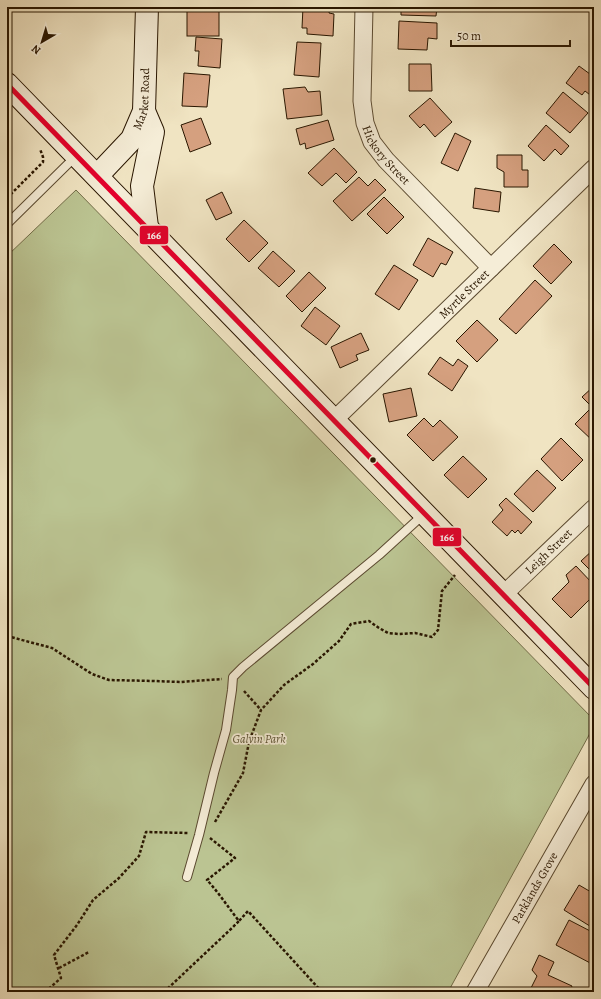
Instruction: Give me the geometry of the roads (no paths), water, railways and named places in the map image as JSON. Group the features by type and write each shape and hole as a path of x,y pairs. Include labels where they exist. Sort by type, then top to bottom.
{"street":[{"name":"Market Road","path":"97,176 132,139 144,111 147,7"},
{"name":"Hickory Street","path":"364,7 362,101 365,123 372,142 386,160 491,268"},
{"path":"7,84 594,688"},
{"path":"144,111 153,132 142,186 147,227"},
{"name":"Myrtle Street","path":"334,420 594,168"},
{"name":"Leigh Street","path":"503,595 594,508"},
{"name":"Parklands Grove","path":"475,992 594,784"}],"lane":[{"path":"7,224 77,156"},
{"path":"187,877 203,835 214,773 226,730 233,677 425,514"}],"park label":[{"name":"Galvin Park","path":"259,739"}]}
